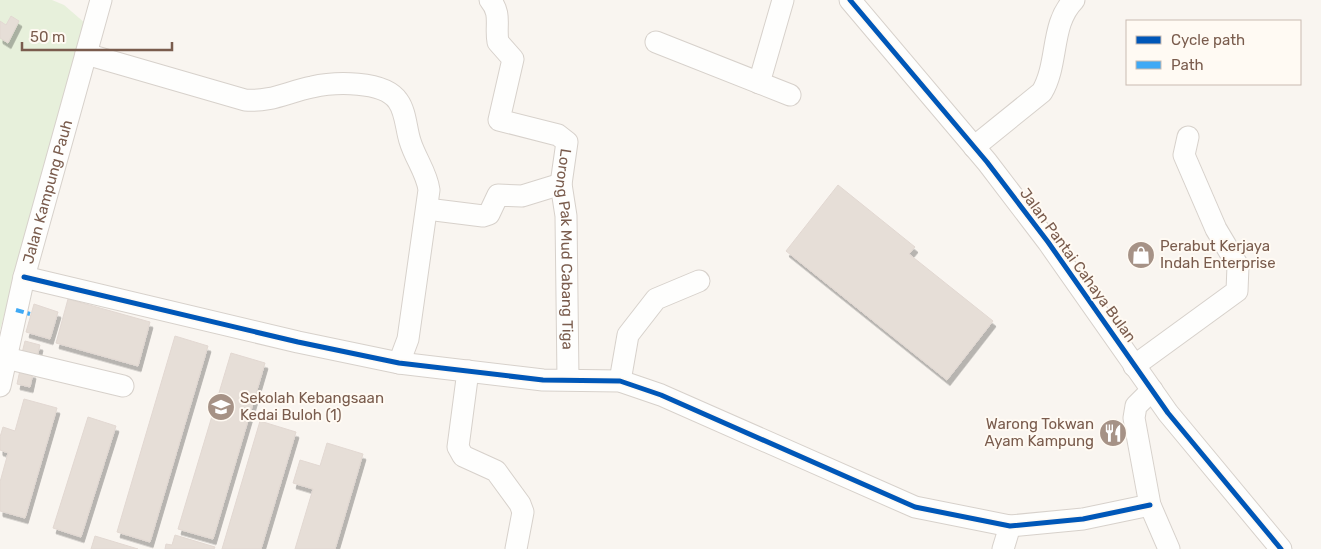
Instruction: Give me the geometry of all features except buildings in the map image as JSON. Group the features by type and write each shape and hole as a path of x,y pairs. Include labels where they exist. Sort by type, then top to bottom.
{"street":[{"name":"Jalan Kampung Pauh","path":"3,369 24,277 101,0"},
{"name":"Lorong Pak Mud Cabang Tiga","path":"490,0 497,8 499,21 498,42 513,59 499,120 558,135 565,139 561,184 566,216 568,379"},
{"name":"Jalan Pantai Cahaya Bulan","path":"850,0 974,147 1048,242 1134,366 1203,457 1281,549"},
{"path":"974,147 1042,92 1050,79 1060,21 1074,0"},
{"path":"759,83 780,2"},
{"path":"656,42 790,95"},
{"path":"86,54 246,100 272,100 325,84 381,88 390,93 400,105 410,141 428,180 427,209 408,339 399,363"},
{"path":"1134,366 1237,291 1238,266 1216,229 1184,155 1188,137"},
{"path":"427,209 483,216 489,214 498,195 522,196 561,184"},
{"path":"24,277 298,342 399,363 543,380 620,381 661,395 915,507 1010,526 1083,518 1150,505"},
{"path":"620,381 628,335 656,298 699,281"},
{"path":"3,369 123,386"},
{"path":"468,371 458,447 463,456 496,470 520,504 522,516 516,549"},
{"path":"1152,390 1140,401 1134,418 1150,505 1169,549"},
{"path":"1003,549 1010,526"}],"green space":[{"path":"0,0 52,0 64,5 86,24 0,330"}],"marked path":[{"path":"16,310 30,314"}],"cycle path":[{"path":"850,0 987,162 1048,242 1168,413 1281,549"},
{"path":"24,277 298,342 399,363 543,380 620,381 661,395 915,507 1010,526 1083,519 1150,505"}],"place":[{"name":"Perabut Kerjaya Indah Enterprise","path":"1141,255"},
{"name":"Sekolah Kebangsaan Kedai Buloh (1)","path":"221,407"},
{"name":"Warong Tokwan Ayam Kampung","path":"1113,433"}]}
